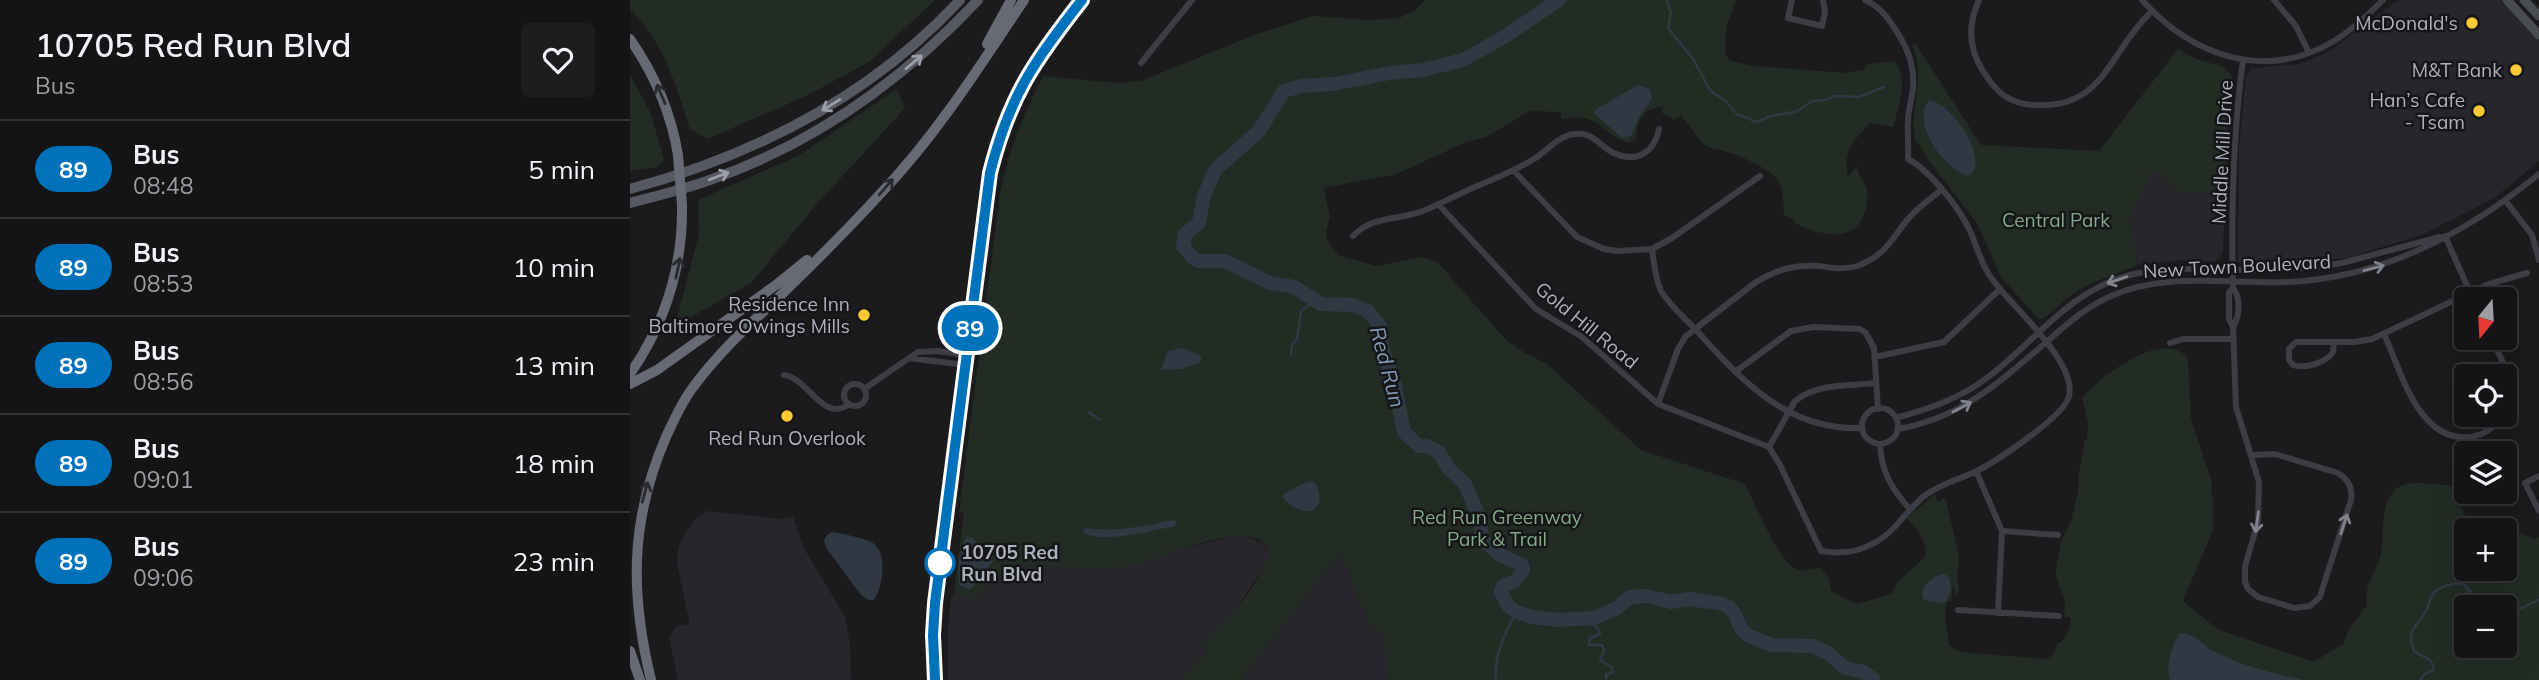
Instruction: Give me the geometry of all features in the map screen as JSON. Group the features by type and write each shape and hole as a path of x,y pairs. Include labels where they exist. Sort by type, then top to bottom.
{"highway":[{"path":"919,149 975,64 1011,0"},
{"path":"650,680 637,618 634,551 638,521 656,458 675,417 693,387 755,319 885,189 919,149 952,106 1024,0"},
{"path":"630,39 649,69 672,126 678,155 682,205 681,250 673,288 655,332 630,374"},
{"path":"630,384 657,370 776,285 852,223"},
{"path":"630,651 640,680"}],"main road":[{"path":"630,190 731,157 818,114 903,53 960,0"},
{"path":"630,203 735,170 789,146 819,129 863,101 919,58 978,0"},
{"path":"935,680 934,620 987,189 998,141 1010,108 1028,72 1082,0"},
{"path":"2507,0 2539,35"},
{"path":"2524,0 2539,16"}],"street":[{"path":"1142,63 1192,0"},
{"path":"1792,0 1788,18 1822,26 1825,12 1823,0"},
{"path":"1865,0 1880,9 1888,19 1903,41 1912,62 1908,159 1925,171 1964,219 1984,265 2000,289 2047,341 2067,375 2070,394 2067,403 2033,433 1976,471 1939,487 1910,509 1893,529 1870,546 1846,553 1821,551 1769,447 1800,397 1818,389 1876,383"},
{"path":"1979,0 1971,25 1972,49 1993,87 2011,101 2048,106 2074,102 2092,88 2141,21 2152,12"},
{"path":"2142,0 2152,12 2192,43 2224,56 2243,60 2281,60 2309,53 2348,31 2383,0"},
{"path":"2274,0 2296,26 2309,53"},
{"name":"Middle Mill Drive","path":"2243,60 2234,151 2233,285 2238,295 2238,320 2233,327 2233,340 2236,407 2259,482 2254,540 2244,575 2248,589 2258,597 2294,608 2310,606 2322,590 2351,500 2351,487 2338,473 2275,454 2252,455"},
{"path":"1353,236 1368,223 1415,213 1513,170 1533,160 1557,141 1574,134 1591,135 1617,155 1636,157 1649,150 1659,129"},
{"path":"1513,170 1577,237 1604,249 1652,249 1760,176"},
{"name":"New Town Boulevard","path":"1898,429 1930,422 1967,405 1995,387 2077,316 2110,296 2126,290 2174,281 2233,285 2317,280 2374,268 2402,260 2445,236 2505,200 2539,174"},
{"path":"1658,404 1681,342 1756,282 1777,271 1803,266 1846,268 1878,256 1895,239 1909,218 1941,190"},
{"path":"2505,200 2535,234 2539,260"},
{"name":"Gold Hill Road","path":"1438,204 1536,309 1582,337 1658,404 1769,447"},
{"path":"2445,236 2468,287"},
{"name":"New Town Boulevard","path":"1896,418 1927,409 1973,388 2088,293 2122,278 2155,270 2289,269 2329,265 2445,236"},
{"path":"1652,249 1660,288 1666,298 1735,372 1789,413 1825,425 1862,428"},
{"path":"2488,287 2503,279 2527,273"},
{"path":"1875,357 1944,342 2000,289"},
{"path":"2334,342 2333,352 2326,359 2303,367 2293,365 2289,360 2289,349 2296,342 2365,341 2454,304"},
{"path":"1735,372 1778,340 1802,328 1860,329 1871,340 1875,357 1878,409"},
{"path":"2384,334 2417,407 2435,429 2455,437 2476,436 2492,427"},
{"path":"2170,343 2183,339 2233,340"},
{"path":"864,389 918,352 966,355"},
{"path":"909,358 965,365"},
{"path":"784,375 796,379 829,409 840,410 849,404"},
{"path":"855,384 864,389 866,399 862,404 849,404 845,396 848,387 855,384"},
{"path":"1878,409 1889,411 1896,418 1898,429 1893,440 1880,444 1867,439 1862,428 1867,414 1878,409"},
{"path":"1880,444 1883,468 1888,481 1910,509"},
{"path":"1976,471 2002,531 1998,613"},
{"path":"2539,476 2525,483 2539,511"},
{"path":"2002,531 2058,535"},
{"path":"1958,610 2059,617"}],"shaded area":[{"path":"2398,0 2502,0 2539,41 2539,161 2494,198 2424,234 2347,258 2269,266 2242,265 2238,262 2239,148 2246,75 2252,68 2299,64 2327,53"},
{"path":"1638,85 1650,89 1652,99 1631,136 1622,138 1594,113"},
{"path":"1929,100 1947,110 1966,133 1975,158 1975,168 1969,176 1950,165 1927,133 1924,110"},
{"path":"2152,173 2161,174 2178,192 2225,193 2223,253 2214,262 2181,260 2138,265 2129,218"},
{"path":"1183,348 1201,356 1201,362 1181,369 1161,370 1168,351"},
{"path":"1313,481 1320,497 1318,506 1314,509 1302,511 1283,498 1284,494"},
{"path":"707,511 782,519 793,517 805,550 845,617 850,642 851,680 678,680 669,637 677,626 690,624 677,564 678,548 697,517"},
{"path":"1176,521 1177,525 1127,536 1102,537 1082,532 1085,528 1128,528"},
{"path":"832,532 871,542 877,547 883,569 880,587 874,600 861,595 827,549 824,541"},
{"path":"1242,534 1265,545 1268,552 1266,565 1228,620 1202,648 1206,653 1180,680 948,680 948,627 951,597 954,593 974,599 994,579 1012,567 1026,564 1137,564 1175,550"},
{"path":"967,537 973,538 992,562 973,587 968,589 959,585 960,554"},
{"path":"1341,553 1368,623 1384,634 1390,680 1241,680 1323,573"},
{"path":"1945,574 1950,579 1951,590 1946,602 1924,600 1922,595 1927,584 1937,576"},
{"path":"2180,633 2198,639 2213,651 2235,661 2303,680 2170,680 2170,656"}],"green space":[{"path":"630,0 935,0 869,62 804,97 707,139 690,129 668,65 652,36 630,9"},
{"name":"Red Run Greenway Park & Trail","path":"1425,0 1736,0 1726,28 1725,54 1730,61 1754,66 1846,73 1863,70 1868,64 1894,61 1899,68 1902,84 1893,127 1870,123 1854,141 1848,153 1848,176 1857,166 1867,190 1867,200 1864,214 1857,226 1842,234 1823,233 1796,224 1784,215 1782,190 1774,176 1748,160 1710,148 1702,143 1681,115 1674,120 1662,113 1663,107 1650,110 1642,116 1636,138 1629,143 1585,118 1561,119 1561,112 1530,111 1486,137 1466,142 1397,174 1324,188 1330,217 1326,232 1327,241 1340,256 1377,266 1422,257 1439,263 1507,341 1547,364 1641,450 1745,484 1766,528 1786,561 1799,570 1820,568 1829,578 1831,591 1856,604 1892,594 1896,584 1926,556 1921,535 1907,518 1935,494 1938,502 1945,497 1959,555 1959,591 1956,595 1953,584 1951,602 1947,602 1945,615 1949,645 1960,652 2045,659 2052,656 2058,643 2066,636 2070,623 2070,617 2064,617 2065,602 2056,569 2061,542 2071,521 2078,493 2079,472 2087,440 2088,423 2082,398 2103,378 2132,358 2163,349 2177,350 2188,358 2191,419 2212,483 2213,500 2213,530 2183,601 2217,629 2314,662 2344,643 2348,630 2367,605 2369,584 2381,554 2386,505 2394,491 2413,483 2451,485 2454,504 2460,504 2466,518 2454,518 2454,581 2517,581 2517,532 2534,539 2539,537 2539,680 1390,680 1384,635 1368,623 1341,553 1241,680 1180,680 1206,653 1202,648 1243,600 1263,570 1267,548 1258,539 1244,536 1206,541 1138,564 1117,568 1021,565 998,575 974,599 954,593 964,513 959,512 1000,193 1017,133 1043,76 1118,83 1141,81 1252,36 1312,16 1370,20 1399,18 1414,11"},
{"name":"Central Park","path":"1915,43 1981,145 2099,151 2178,49 2196,59 2224,67 2232,77 2225,193 2178,192 2161,174 2152,173 2129,218 2138,265 2092,283 2071,295 2043,319 2039,319 2001,277 1977,223 1916,143 1914,118 1918,70 1912,45"},
{"path":"630,75 651,114 664,160 658,167 630,171"},
{"path":"897,89 905,108 816,205 751,283 675,326 699,234 698,200 798,156"}],"waterway":[{"name":"Red Run","path":"1559,0 1504,37 1463,60 1423,70 1390,73 1333,84 1301,86 1284,91 1259,131 1215,170 1204,196 1199,223 1185,234 1183,246 1198,261 1225,261 1270,283 1294,287 1321,304 1352,305 1368,311 1380,326 1382,347 1395,386 1404,432 1419,446 1427,446 1439,452 1448,468 1465,484 1480,519 1482,538 1500,555 1522,565 1523,570 1515,581 1503,586 1501,592 1508,606 1517,612 1558,620 1595,618 1617,608 1630,597 1647,596 1671,602 1689,599 1718,603 1729,607 1741,629 1749,636 1772,645 1812,646 1828,653 1845,668 1864,672 1874,680"},
{"path":"1666,0 1671,12 1668,28 1693,59 1710,90 1737,114 1757,122 1771,116 1798,111 1812,101 1835,96 1859,97 1884,87"},
{"path":"1291,354 1292,345 1297,339 1301,311 1315,301"},
{"path":"1089,412 1100,420"},
{"path":"2420,680 2434,667 2430,660 2414,651 2411,633 2427,609 2432,595 2455,584 2463,584 2474,595"},
{"path":"2517,610 2539,600"},
{"path":"1496,680 1498,654 1517,612"},
{"path":"1590,619 1600,634 1590,638 1589,645 1602,645 1604,651 1600,660 1613,668 1612,673 1606,675 1606,680"}],"bus line":[{"name":"89","path":"935,680 935,603 990,173 1010,108 1028,72 1082,0"}],"place":[{"name":"McDonald's","path":"2472,23"},
{"name":"M&T Bank","path":"2516,70"},
{"name":"Han’s Cafe - Tsam","path":"2479,111"},
{"name":"Residence Inn Baltimore Owings Mills","path":"864,315"},
{"name":"Red Run Overlook","path":"787,416"},
{"name":"10705 Red Run Blvd","path":"940,563"}]}
